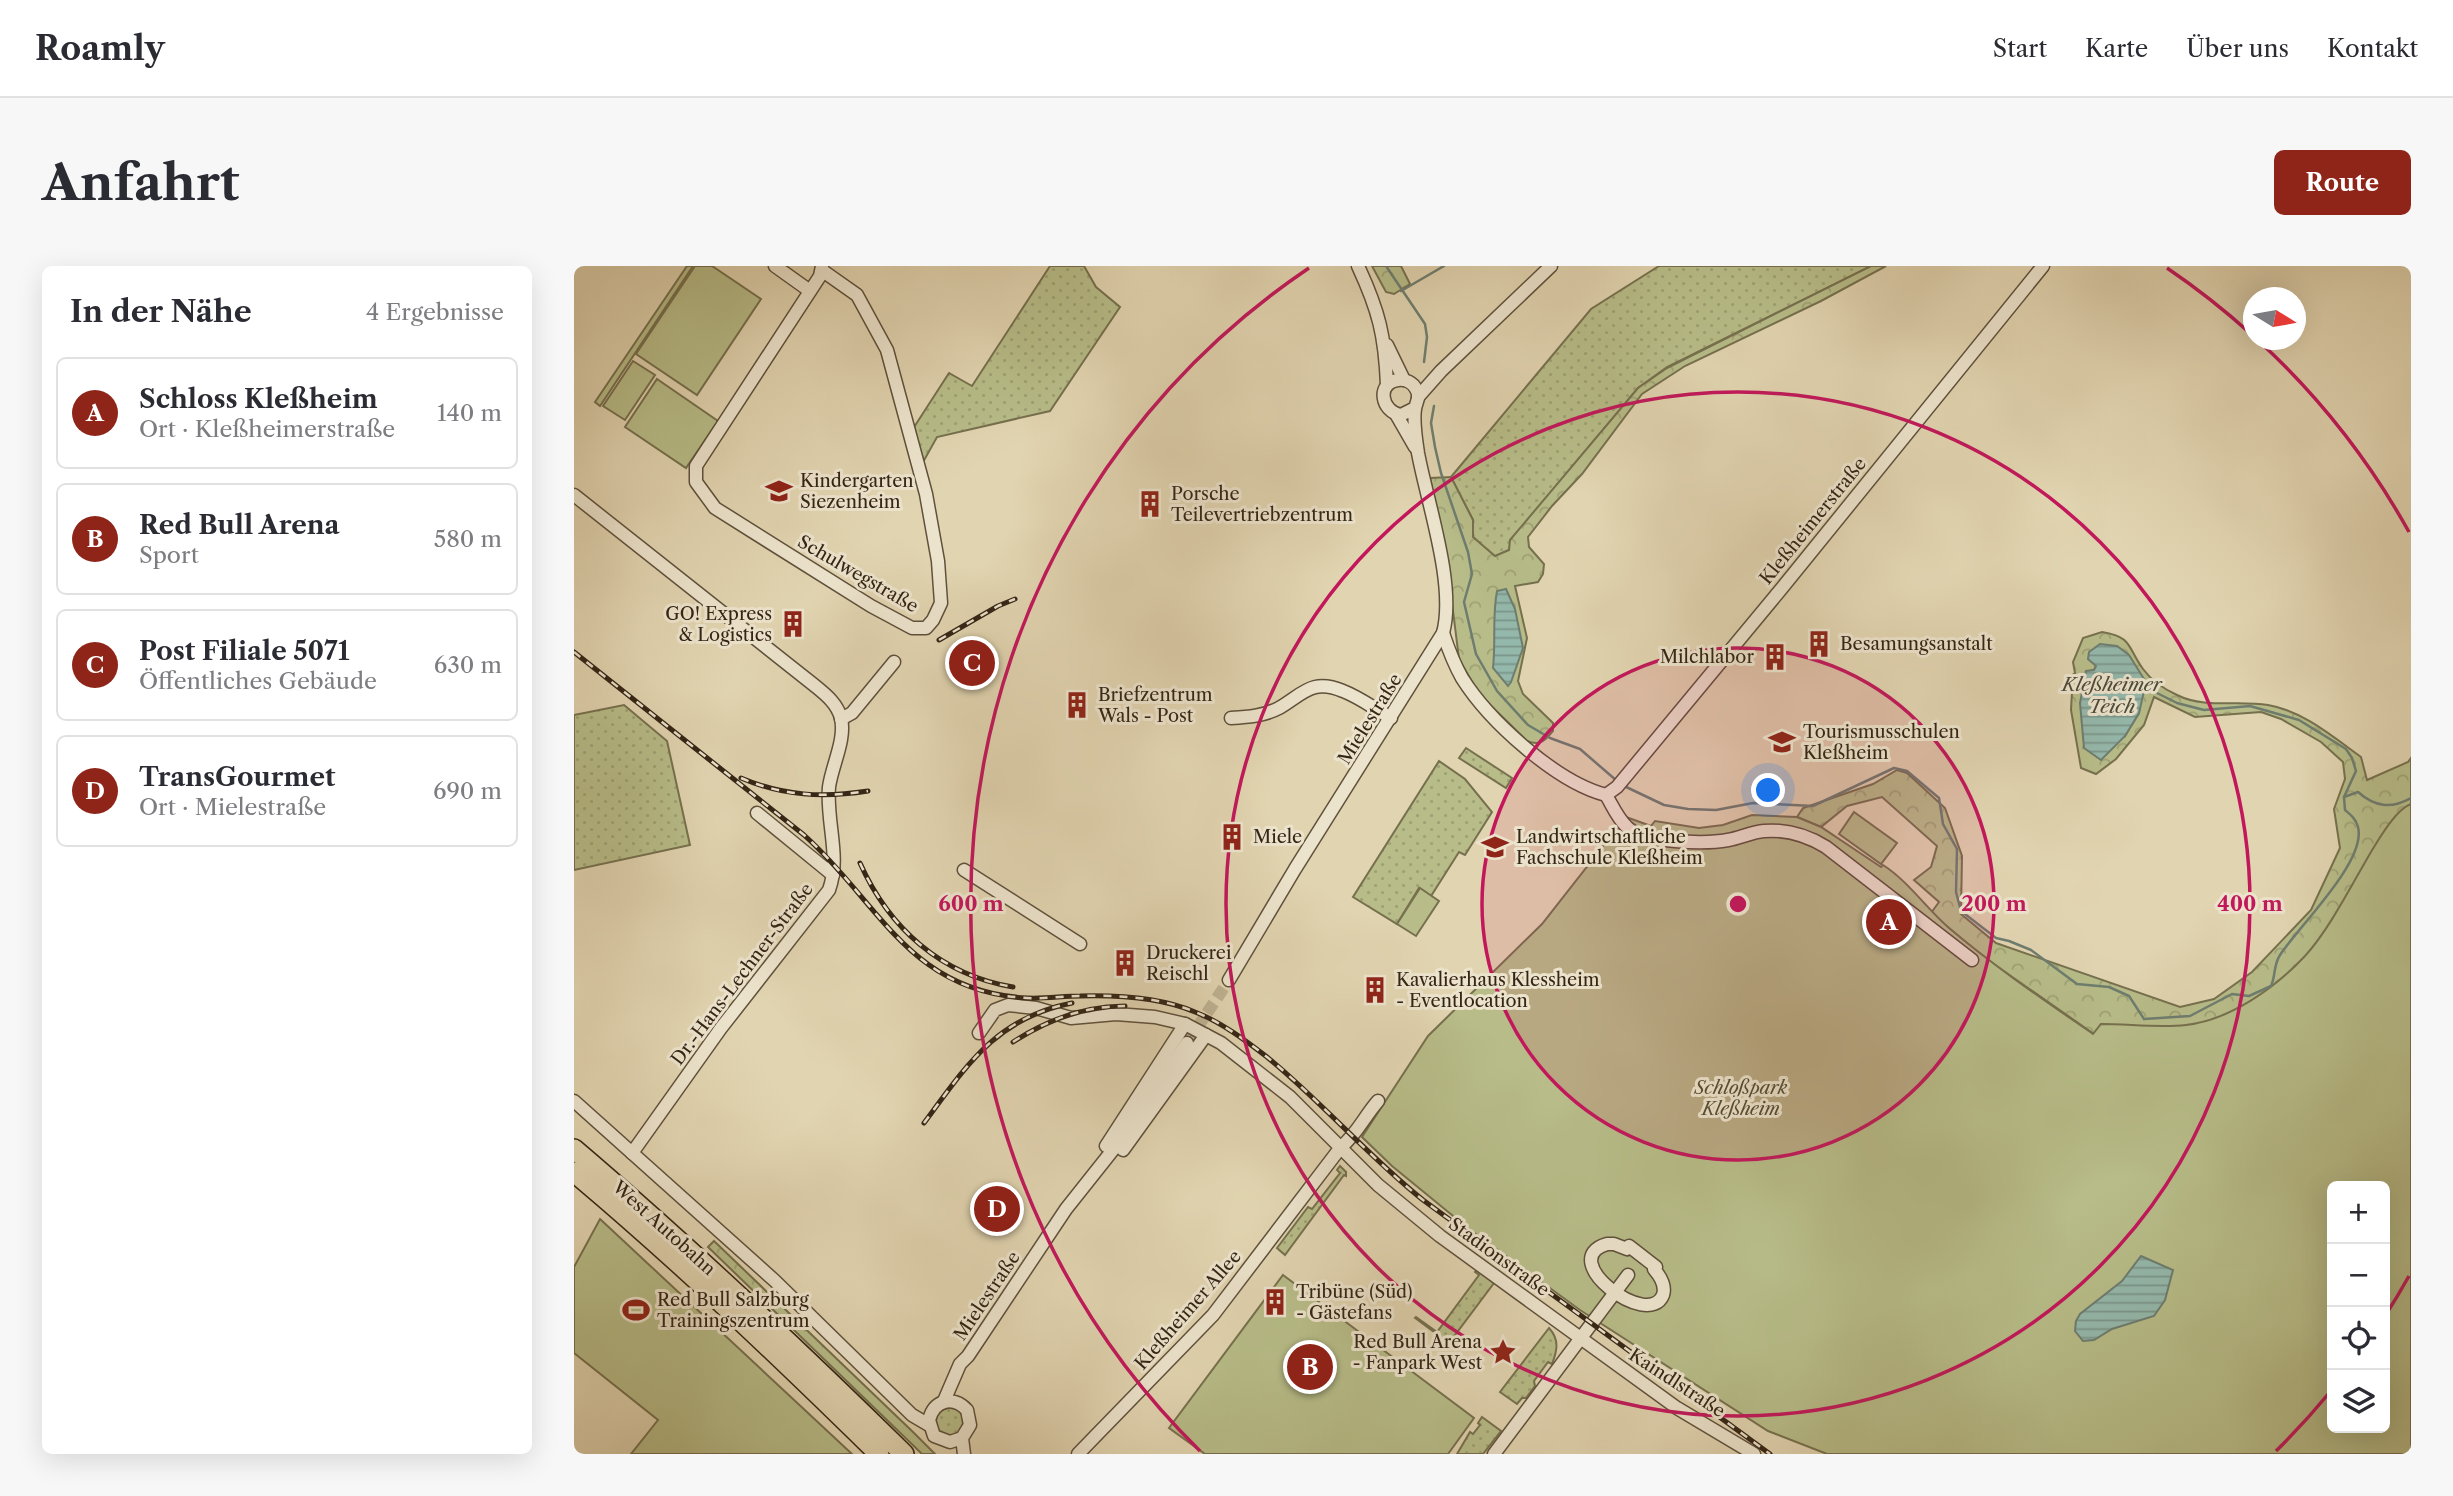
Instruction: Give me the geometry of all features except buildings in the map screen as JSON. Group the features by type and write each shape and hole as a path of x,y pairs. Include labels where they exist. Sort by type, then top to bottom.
{"highway":[{"name":"West Autobahn","path":"574,1149 712,1269 904,1454"},
{"name":"West Autobahn","path":"574,1172 732,1311 879,1454"}],"street":[{"path":"775,266 810,291"},
{"path":"1358,266 1377,307 1384,339 1387,385 1392,382 1413,393"},
{"path":"1396,414 1406,414 1413,393 1441,371 1551,266"},
{"name":"Kleßheimerstraße","path":"1612,791 1782,588 2043,266"},
{"name":"Schulwegstraße","path":"823,268 856,295 887,350 926,494 938,561 942,603 926,628 912,628 819,574 715,508 696,482 696,466 823,268"},
{"path":"1384,339 1413,393"},
{"name":"Mielestraße","path":"1387,385 1383,402 1386,408 1396,414 1418,452"},
{"name":"Mielestraße","path":"1229,980 1443,633 1447,606 1441,562 1418,452 1413,393"},
{"path":"574,495 806,678 830,699 841,719 852,713 894,662"},
{"path":"1443,633 1454,663 1464,680 1494,717 1542,762 1589,790 1612,791 1628,829 1652,837 1703,843 1765,831 1796,833 1812,839 1972,960"},
{"path":"1231,718 1249,718 1264,714 1314,686 1343,691 1391,718"},
{"name":"Dr.-Hans-Lechner-Straße","path":"632,1153 721,1028 823,899 833,875 829,796 831,774 841,736 841,719"},
{"path":"757,813 833,875"},
{"path":"964,870 1080,944"},
{"name":"Stadionstraße","path":"979,1033 995,1010 1008,1005 1036,1008 1071,1018 1133,1014 1185,1024 1240,1057 1290,1097 1378,1185 1410,1213 1581,1338"},
{"name":"Mielestraße","path":"1084,1186 1100,1156 1185,1024"},
{"name":"Mielestraße","path":"1084,1186 1118,1157 1206,1035"},
{"name":"Mielestraße","path":"944,1401 960,1364 1187,1043"},
{"path":"574,1101 775,1281 912,1415 929,1425 934,1436 944,1441 957,1441 969,1430 971,1420 960,1403 944,1401 932,1410 929,1425"},
{"name":"Kleßheimer Allee","path":"1078,1454 1219,1307 1341,1147 1354,1136 1378,1101"},
{"path":"1607,1244 1627,1249 1629,1247 1656,1267 1654,1269 1664,1289 1657,1302 1648,1306 1634,1304 1615,1291 1596,1276 1592,1267 1593,1253 1607,1244"},
{"path":"1494,1454 1628,1275"},
{"name":"Kaindlstraße","path":"1581,1338 1693,1419 1754,1454"},
{"name":"Mielestraße","path":"960,1403 961,1376 968,1356"},
{"path":"902,1404 932,1410"},
{"path":"962,1438 964,1454"},
{"path":"944,1441 952,1454"}],"green space":[{"path":"687,266 693,266 600,406 595,402"},
{"path":"695,266 712,266 761,299 697,395 636,354"},
{"path":"1050,266 1084,266 1096,287 1120,307 1050,411 937,437 922,464 907,438 949,373 972,386"},
{"path":"1372,266 1401,266 1410,284 1394,294 1386,292"},
{"path":"1659,266 1871,266 1667,367 1638,388 1511,540 1509,550 1494,557 1473,537 1473,520 1451,477 1591,309"},
{"path":"1871,266 1886,266 1821,301 1685,366 1642,394 1582,474 1528,537 1529,547 1544,564 1543,574 1538,582 1515,586 1527,638 1518,681 1523,694 1553,723 1553,731 1542,742 1527,741 1479,694 1459,659 1445,547 1430,478 1451,477 1473,520 1473,537 1495,556 1509,550 1510,540 1638,388 1667,368"},
{"path":"633,361 655,375 625,420 603,406"},
{"path":"657,379 718,421 686,468 625,427"},
{"path":"2102,632 2124,640 2150,677 2177,695 2199,702 2268,705 2305,719 2361,757 2367,780 2408,762 2411,758 2411,836 2300,1044 2101,1024 2094,1034 1982,956 1931,913 1939,902 1914,880 1931,867 1937,846 1882,797 1847,806 1821,827 1797,817 1803,808 1873,784 1897,770 1907,773 1945,808 1962,856 1961,914 1996,943 2180,1007 2214,999 2252,972 2311,910 2340,848 2334,809 2345,779 2343,762 2321,742 2281,719 2261,712 2195,717 2154,697 2144,725 2116,759 2096,774 2081,768 2071,710 2072,692 2067,679 2075,673 2073,662 2083,638","holes":["2096,666 2144,679 2139,713 2125,736 2086,672 2094,670"]},
{"path":"624,705 667,741 690,845 574,870 574,715"},
{"path":"1466,748 1512,778 1506,788 1459,758"},
{"path":"1439,761 1465,779 1492,812 1465,855 1459,852 1431,896 1419,888 1397,924 1353,897"},
{"name":"Schloßpark Kleßheim","path":"2411,804 2411,1454 1827,1454 1768,1431 1580,1310 1469,1229 1392,1166 1362,1137 1428,1036 1542,924 1626,817 1651,826 1655,821 1699,828 1723,825 1752,815 1797,817 1821,827 1881,867 1883,865 1966,942 2093,1034 2101,1024 2165,1026 2203,1022 2219,1017 2266,991 2314,945 2394,818"},
{"path":"1854,812 1897,843 1881,864 1839,834"},
{"path":"1420,888 1439,901 1416,936 1397,924"},
{"path":"1340,1166 1346,1176 1344,1175 1285,1255 1277,1248 1308,1207 1312,1209 1340,1173 1337,1170"},
{"name":"Red Bull Salzburg Trainingszentrum","path":"600,1219 852,1454 631,1454 658,1420 574,1353 574,1267"},
{"path":"714,1241 935,1454 922,1454 708,1247"},
{"path":"1477,1270 1494,1283 1449,1343 1415,1318 1437,1332 1479,1275 1475,1272"},
{"path":"1283,1275 1474,1418 1448,1454 1205,1454 1169,1428"},
{"path":"1549,1328 1555,1337 1556,1346 1552,1364 1548,1362 1534,1381 1535,1386 1526,1398 1522,1398 1517,1404 1500,1392"},
{"path":"950,1408 960,1412 964,1422 960,1432 950,1436 940,1432 936,1422 940,1412"},
{"path":"1482,1417 1501,1431 1483,1454 1457,1454 1470,1432 1473,1434 1480,1425 1478,1423"}],"water":[{"path":"1506,589 1515,609 1523,648 1508,686 1493,668 1497,591"},
{"name":"Kleßheimer Teich","path":"2100,644 2117,646 2129,655 2144,679 2145,687 2139,713 2125,736 2101,760 2084,748 2080,703 2086,671 2094,670 2096,666 2088,659 2089,652"},
{"path":"2141,1256 2173,1270 2165,1300 2154,1316 2112,1329 2094,1340 2083,1341 2075,1331 2080,1314 2122,1281"}],"waterway":[{"path":"1386,266 1425,324 1427,337 1424,362"},
{"path":"1401,291 1444,266"},
{"path":"1434,406 1431,423 1435,447 1468,552 1472,574 1464,602 1476,654 1497,691 1528,725 1550,738 1580,749 1617,781"},
{"path":"2145,687 2177,703 2204,710 2250,706 2299,720 2346,749 2352,758 2356,771 2344,797"},
{"path":"1622,785 1664,805 1688,809 1716,810 1753,803 1813,806 1894,768 1907,771 1939,798 1943,824 1957,849 1956,892 1961,911 1996,938 2031,950 2077,984 2109,987 2129,996 2144,1019 2190,1016 2232,994 2249,996 2271,986 2280,955 2329,893 2352,857 2358,841 2358,827 2355,819 2345,810 2344,797 2358,792 2383,805 2397,804 2411,798"}],"tunnel":[{"path":"1187,1043 1229,980"}],"railway":[{"path":"939,640 1015,599"},
{"path":"574,652 804,835 831,861 900,940 925,962 953,980 987,992 1027,998 1109,996 1153,1000 1182,1007 1223,1026 1287,1074 1423,1200 1770,1454"},
{"path":"741,778 772,789 803,794 868,791"},
{"path":"860,863 886,908 920,945 963,972 1013,987"},
{"path":"924,1123 970,1063 1003,1032 1046,1010 1072,1003"},
{"path":"1013,1042 1066,1016 1125,1006"}],"place":[{"name":"Kindergarten Siezenheim","path":"779,491"},
{"name":"Porsche Teilevertriebzentrum","path":"1150,504"},
{"name":"GO! Express & Logistics","path":"793,624"},
{"name":"Besamungsanstalt","path":"1819,644"},
{"name":"Milchlabor","path":"1775,657"},
{"name":"Post Filiale 5071","path":"972,663"},
{"name":"Briefzentrum Wals - Post","path":"1077,705"},
{"name":"Tourismusschulen Kleßheim","path":"1782,742"},
{"name":"Miele","path":"1232,837"},
{"name":"Landwirtschaftliche Fachschule Kleßheim","path":"1495,847"},
{"name":"Schloss Kleßheim","path":"1889,922"},
{"name":"Druckerei Reischl","path":"1125,963"},
{"name":"Kavalierhaus Klessheim - Eventlocation","path":"1375,990"},
{"name":"TransGourmet","path":"997,1209"},
{"name":"Tribüne (Süd) - Gästefans","path":"1275,1302"},
{"name":"Red Bull Salzburg Trainingszentrum","path":"636,1310"},
{"name":"Red Bull Arena - Fanpark West","path":"1503,1352"},
{"name":"Red Bull Arena","path":"1310,1367"}]}
